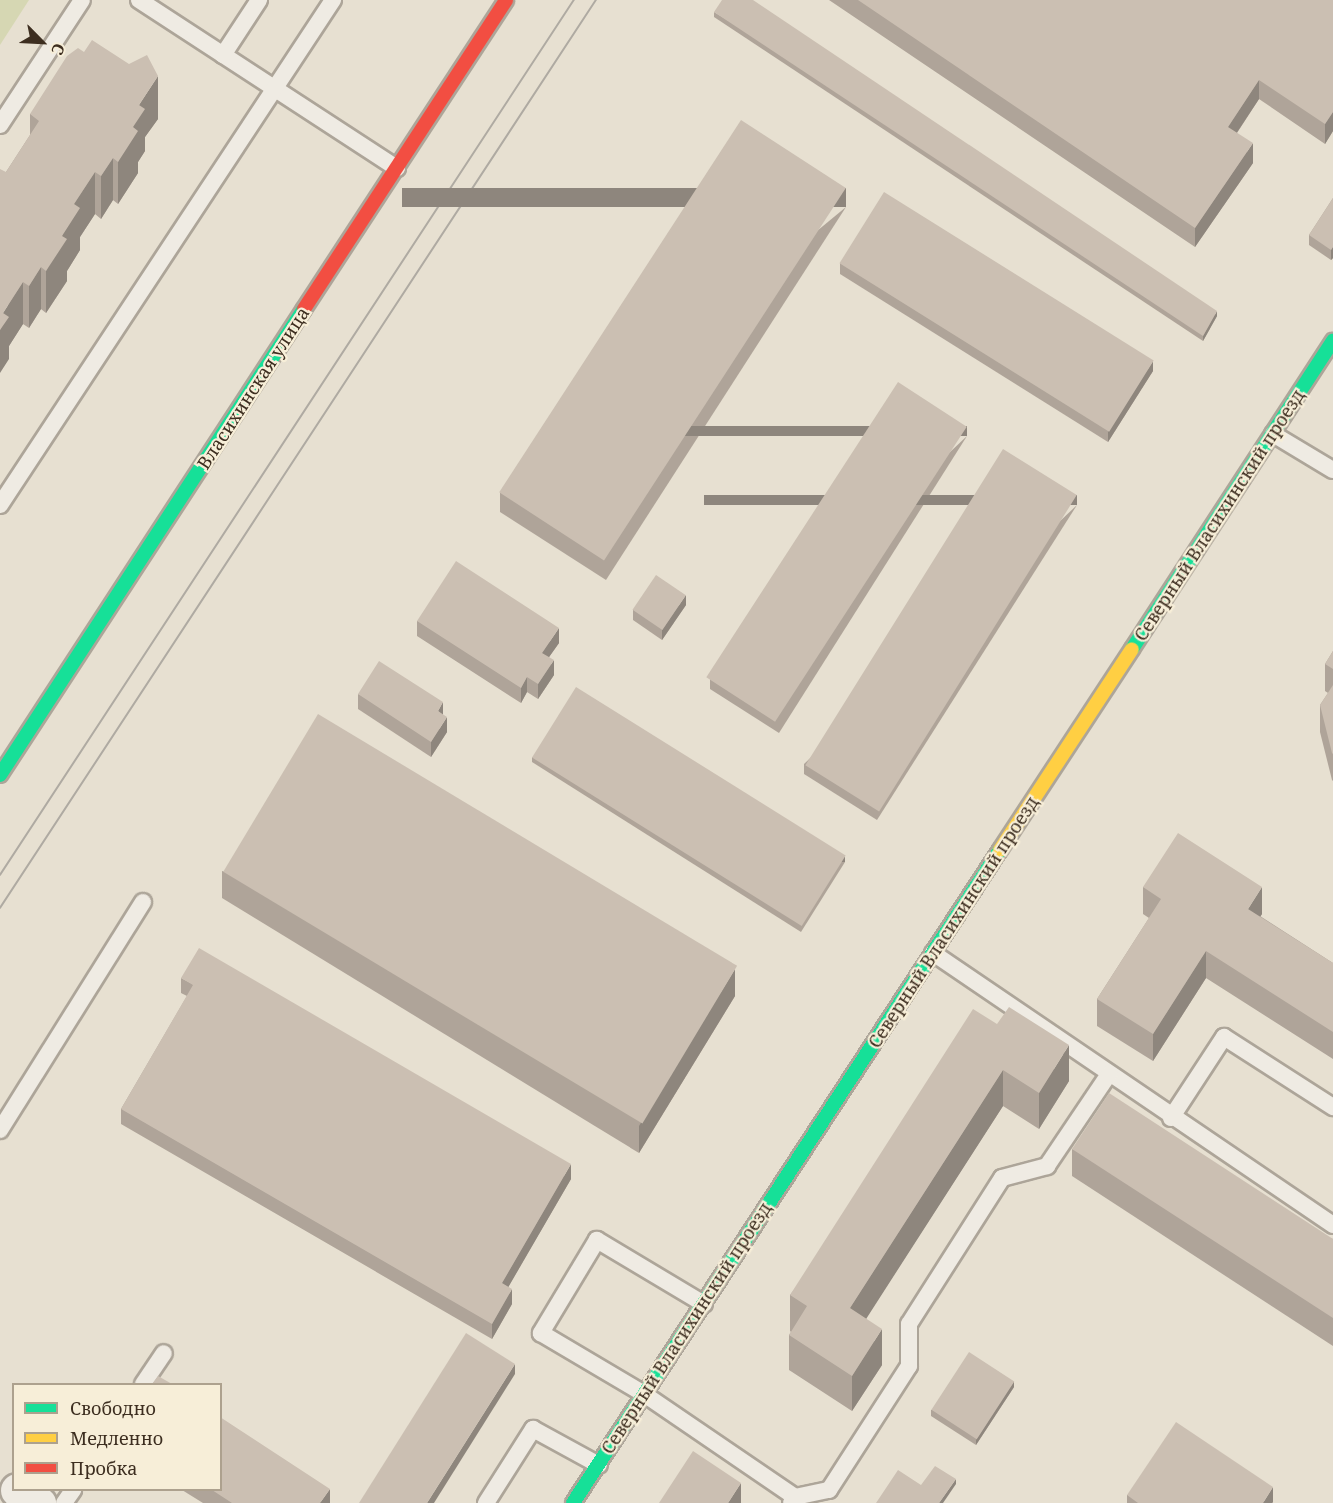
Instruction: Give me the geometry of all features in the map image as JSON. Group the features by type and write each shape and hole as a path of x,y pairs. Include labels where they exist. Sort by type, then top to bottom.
{"main road":[{"name":"Власихинская улица","path":"0,775 506,0"},
{"name":"Северный Власихинский проезд","path":"573,1503 1333,341"}],"street":[{"path":"18,1491 39,1503"}],"lane":[{"path":"0,125 82,0"},
{"path":"139,0 396,168"},
{"path":"223,55 259,0"},
{"path":"0,505 333,0"},
{"path":"1273,434 1333,470"},
{"path":"0,1130 142,902"},
{"path":"933,953 1171,1118 1333,1225"},
{"path":"1171,1118 1224,1037 1333,1107"},
{"path":"704,1304 597,1240 541,1333 644,1394 793,1500 829,1490 909,1366 909,1324 1002,1178 1047,1166 1108,1074"},
{"path":"144,1383 164,1353"},
{"path":"486,1503 533,1430 598,1465"}],"green space":[{"path":"0,0 29,0 0,45"}],"building":[{"path":"722,0 753,0 1217,311 1203,336 714,12"},
{"path":"858,0 1333,0 1333,112 1325,124 1259,80 1228,127 1253,143 1195,228"},
{"path":"92,40 129,64 147,55 158,76 139,105 145,109 133,127 138,131 118,162 113,158 101,176 95,172 74,204 80,208 62,236 67,239 46,271 41,267 29,286 23,282 3,313 9,317 0,330 0,169 6,172 39,121 30,114 67,56 78,48 84,52"},
{"path":"741,120 846,188 604,560 499,492"},
{"path":"884,192 1154,361 1109,432 839,263"},
{"path":"1333,198 1333,247 1331,250 1309,235"},
{"path":"898,382 967,427 775,722 706,677"},
{"path":"1003,449 1077,495 879,811 805,765"},
{"path":"456,561 559,628 542,653 554,660 538,684 527,677 521,688 417,621"},
{"path":"656,575 686,595 662,630 633,610"},
{"path":"1333,651 1333,669 1325,664"},
{"path":"379,661 443,702 438,711 447,717 431,742 358,694"},
{"path":"1333,685 1333,754 1320,705"},
{"path":"576,687 846,856 802,926 532,757"},
{"path":"318,714 737,966 642,1124 223,872"},
{"path":"1178,833 1262,887 1248,909 1333,963 1333,1032 1206,951 1153,1034 1097,999 1161,899 1143,887"},
{"path":"199,948 571,1164 502,1283 512,1289 492,1324 121,1109 193,985 181,978"},
{"path":"1009,1007 1069,1045 1039,1093 1003,1070 850,1308 882,1329 852,1376 789,1335 807,1306 790,1295 973,1009 997,1024"},
{"path":"1109,1093 1333,1239 1333,1318 1072,1149"},
{"path":"466,1333 515,1364 427,1503 359,1503"},
{"path":"969,1352 1014,1381 977,1439 931,1410"},
{"path":"158,1376 170,1383 153,1383"},
{"path":"222,1418 330,1489 320,1503 232,1503 214,1491 222,1491"},
{"path":"1176,1422 1273,1487 1263,1503 1138,1503 1127,1495"},
{"path":"693,1451 741,1483 728,1503 659,1503"},
{"path":"935,1466 956,1479 939,1503 876,1503 898,1470 921,1485"}],"tram line":[{"path":"0,875 574,0"},
{"path":"0,908 596,0"}],"traffic: fast":[{"path":"0,775 304,309"},
{"path":"1132,649 1333,341"},
{"path":"573,1503 1000,850"}],"traffic: slow":[{"path":"1000,850 1132,649"}],"traffic: jam":[{"path":"304,309 506,0"}]}
